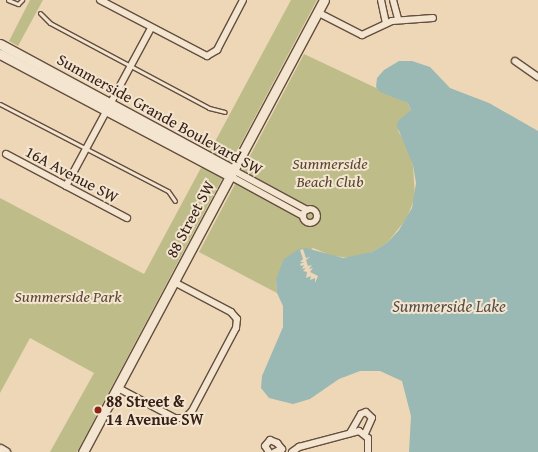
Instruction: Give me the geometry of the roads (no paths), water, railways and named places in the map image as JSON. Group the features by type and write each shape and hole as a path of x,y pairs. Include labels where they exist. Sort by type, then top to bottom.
{"street":[{"path":"100,0 203,55 211,56 217,50 244,0"},
{"name":"88 Street SW","path":"83,452 324,0"},
{"path":"381,0 386,23"},
{"path":"393,0 398,19"},
{"path":"317,12 360,34 398,19 433,18"},
{"path":"66,186 151,28"},
{"name":"Summerside Grande Boulevard SW","path":"0,44 109,107 232,173 307,210 316,211 317,220 308,223 303,216 232,173"},
{"name":"Summerside Grande Boulevard SW","path":"0,54 109,107"},
{"path":"515,61 538,77"},
{"name":"16A Avenue SW","path":"6,154 127,218"},
{"path":"303,216 307,210"},
{"path":"118,388 175,418 185,418 192,411 236,328 237,319 231,312 174,282"},
{"path":"350,433 361,414 366,412 372,418 365,434"},
{"path":"269,452 265,446 270,440 277,443 282,449 292,452 299,447 350,433 365,434"},
{"path":"365,434 368,438 368,452"},
{"path":"275,452 282,449"},
{"path":"0,450 4,452"}],"lane":[{"path":"8,0 18,4 22,0"},
{"path":"40,14 50,23 209,108 225,112"},
{"path":"0,104 168,191 175,201"}],"water":[{"name":"Summerside Lake","path":"399,61 412,61 430,67 450,88 489,103 538,131 538,452 409,452 411,416 402,381 380,371 360,371 339,379 310,399 293,404 269,398 261,388 262,376 283,327 283,306 277,293 276,279 284,259 299,249 306,248 343,258 372,252 388,242 399,230 412,208 416,183 413,165 397,126 398,121 411,110 408,103 380,92 376,87 377,78 384,70"}],"place":[{"name":"88 Street & 14 Avenue SW","path":"98,410"}],"park label":[{"name":"Summerside Beach Club","path":"330,172"},
{"name":"Summerside Park","path":"68,296"}]}
